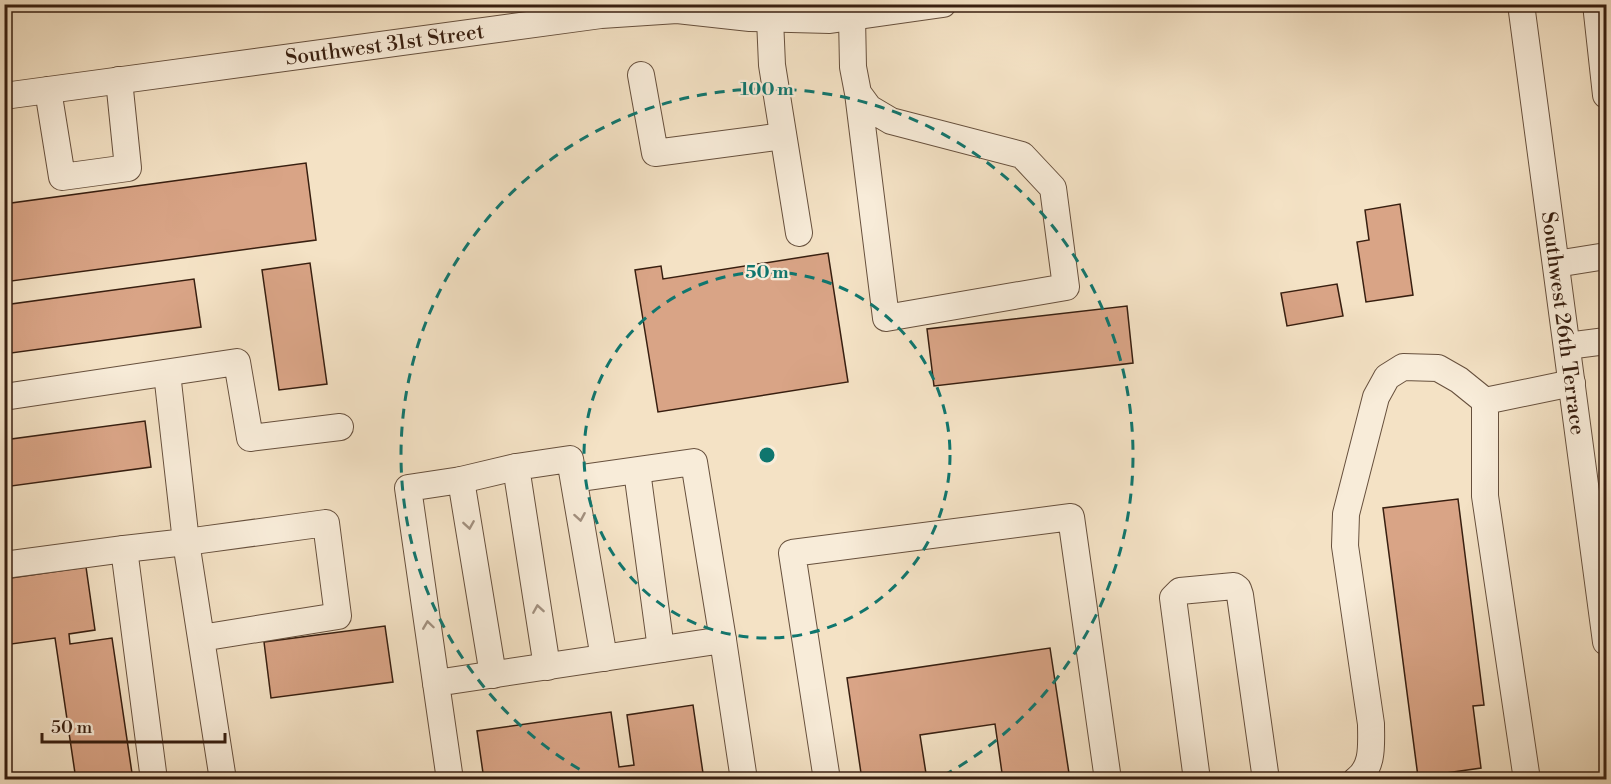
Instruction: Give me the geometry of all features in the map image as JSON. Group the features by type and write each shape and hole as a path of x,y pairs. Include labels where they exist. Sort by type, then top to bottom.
{"street":[{"name":"Southwest 31st Street","path":"4,96 611,14 677,10 770,19 830,20 943,4"},
{"name":"Southwest 26th Terrace","path":"1521,4 1606,642"},
{"path":"1596,4 1606,95"},
{"path":"852,17 854,67 886,318 1066,287 1053,188 1022,155 891,121 869,108 858,93"},
{"path":"770,19 772,65 799,233"},
{"path":"641,75 655,153 783,136"},
{"path":"48,90 62,177 128,168 119,81"},
{"path":"1556,264 1606,256"},
{"path":"1567,346 1606,341"},
{"path":"4,397 237,362 250,438 340,427"},
{"path":"1356,780 1362,775 1372,753 1371,724 1345,546 1346,514 1376,397 1387,378 1403,367 1438,368 1459,380 1485,401"},
{"path":"167,373 186,542 223,780"},
{"path":"1485,401 1572,383"},
{"path":"1485,401 1485,496 1527,780"},
{"path":"450,780 408,488 570,459 604,658"},
{"path":"574,479 694,462 744,780"},
{"path":"516,467 547,667"},
{"path":"637,471 661,650"},
{"path":"461,480 493,675"},
{"path":"827,780 792,553 1071,517 1108,780"},
{"path":"4,565 326,523 338,616 201,638"},
{"path":"124,549 154,780"},
{"path":"1197,780 1173,598 1179,591 1234,586 1240,595 1266,780"},
{"path":"436,683 723,640"}],"building":[{"path":"306,163 316,240 4,282 4,204"},
{"path":"1400,204 1413,295 1366,302 1357,242 1369,240 1365,210"},
{"path":"828,253 848,382 658,412 635,270 661,266 663,279"},
{"path":"310,263 327,384 279,390 262,270"},
{"path":"194,279 201,327 4,354 4,305"},
{"path":"1337,284 1343,316 1287,326 1281,293"},
{"path":"1127,306 1133,363 934,386 927,329"},
{"path":"145,421 151,467 4,487 4,440"},
{"path":"1458,499 1484,705 1473,706 1481,768 1418,777 1383,508"},
{"path":"86,567 95,630 69,634 70,644 112,638 133,780 76,780 55,638 4,645 4,579"},
{"path":"385,626 393,682 271,698 264,642"},
{"path":"1050,648 1070,780 1003,780 995,724 920,735 927,780 862,780 847,678"},
{"path":"4,700 9,738 4,738"},
{"path":"693,705 704,780 635,780 635,777 618,780 484,780 477,731 611,712 619,767 634,765 627,715"}]}
